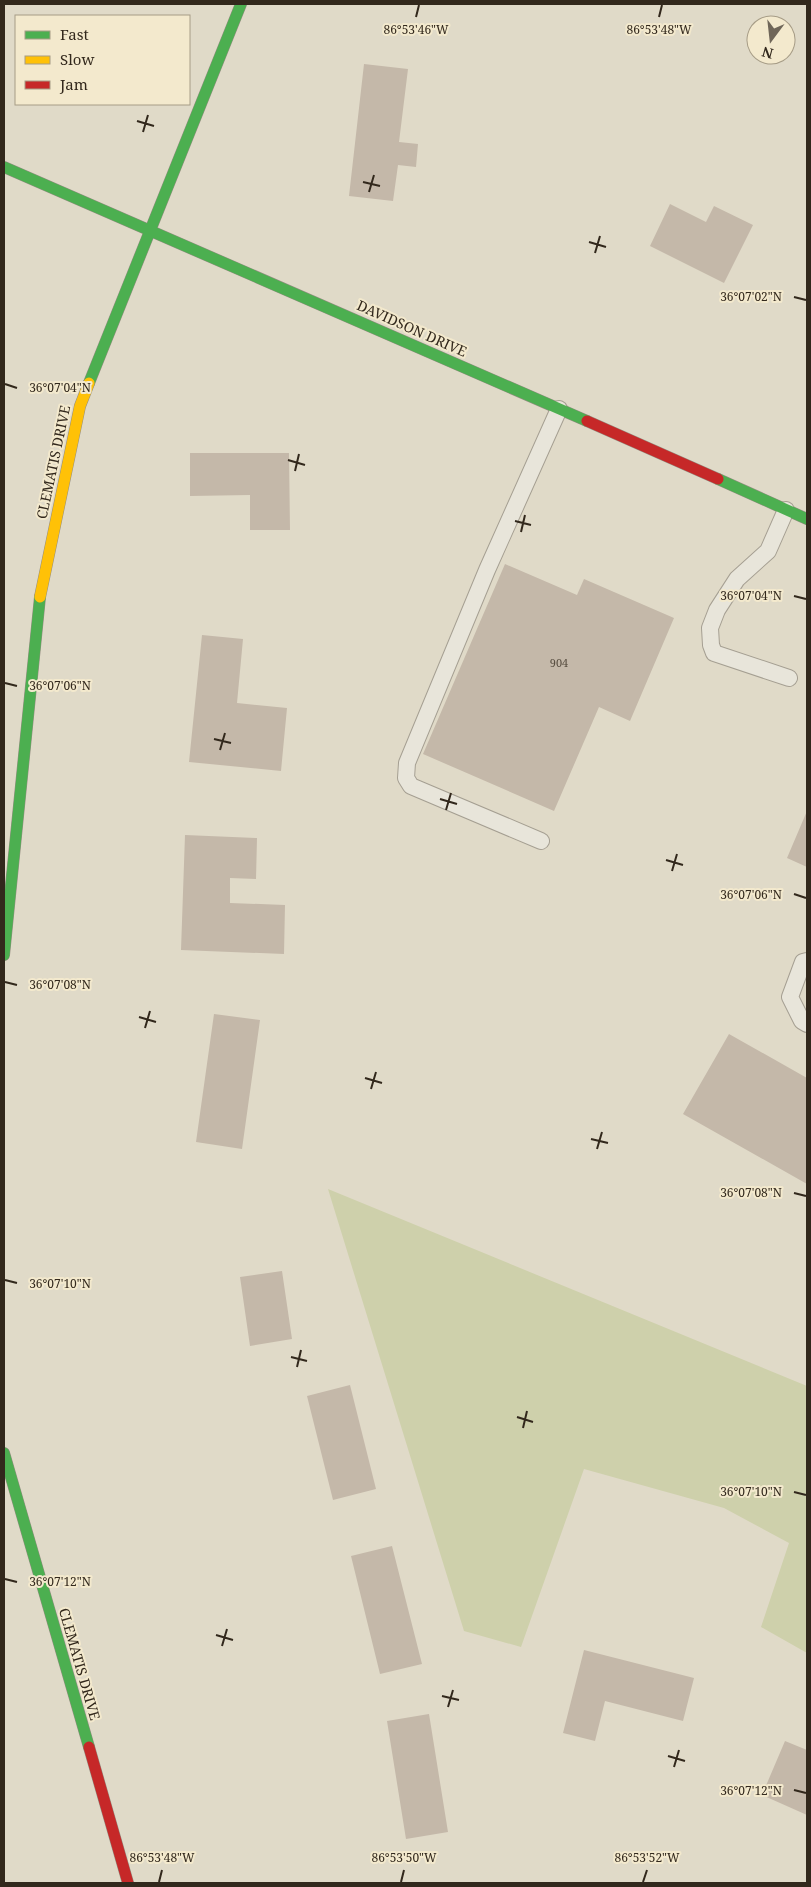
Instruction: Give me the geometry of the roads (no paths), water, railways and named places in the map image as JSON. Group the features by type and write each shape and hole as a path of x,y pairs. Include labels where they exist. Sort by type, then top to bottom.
{"street":[{"name":"CLEMATIS DRIVE","path":"4,955 39,604 80,406 241,4"},
{"name":"DAVIDSON DRIVE","path":"4,167 807,519"},
{"name":"CLEMATIS DRIVE","path":"4,1453 128,1883"}],"lane":[{"path":"541,841 411,786 406,778 407,763 487,570 559,409"},
{"path":"786,510 768,551 736,579 717,610 710,628 711,645 714,653 789,678"},
{"path":"807,961 803,962 790,997 802,1021 807,1024"}]}
